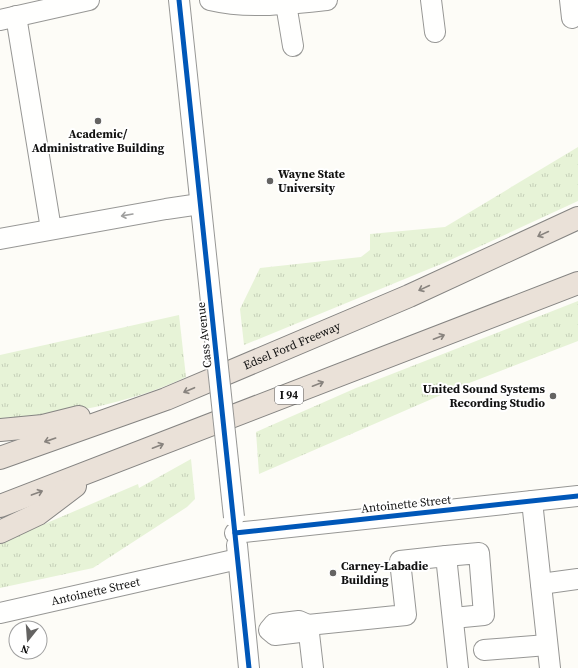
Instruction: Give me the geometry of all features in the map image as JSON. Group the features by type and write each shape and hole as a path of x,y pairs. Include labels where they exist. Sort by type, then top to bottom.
{"highway":[{"name":"Edsel Ford Freeway","path":"0,458 166,400 408,296 578,218"},
{"name":"I 94","path":"0,506 94,472 578,283"},
{"path":"0,430 43,426 135,403 166,400"},
{"path":"0,532 38,514 94,472"}],"street":[{"path":"51,229 8,18 89,0"},
{"name":"Cass Avenue","path":"179,0 249,668"},
{"path":"210,0 238,5 327,0"},
{"path":"431,0 435,32"},
{"path":"281,2 293,46"},
{"path":"0,239 166,208 200,204"},
{"name":"Antoinette Street","path":"235,525 578,496"},
{"path":"532,501 550,668"},
{"path":"246,632 269,630 276,635 300,632 308,625 406,615 400,561 479,553 484,615 453,618"},
{"path":"446,556 458,668"},
{"name":"Antoinette Street","path":"0,613 238,559"},
{"path":"541,584 578,579"},
{"path":"308,625 313,668"},
{"path":"484,650 547,645"}],"green space":[{"path":"578,147 578,201 446,262 244,345 240,309 260,268 361,257 370,250 370,234 445,227"},
{"path":"578,301 578,341 464,385 259,474 256,432 356,388"},
{"path":"179,315 186,377 141,395 95,407 48,415 0,418 0,355"},
{"path":"191,459 195,499 187,507 93,568 0,588 0,543 138,484 139,488"}],"cycle path":[{"path":"179,0 249,668"},
{"path":"235,533 578,496"}],"place":[{"name":"Academic/ Administrative Building","path":"98,121"},
{"name":"Wayne State University","path":"270,181"},
{"name":"United Sound Systems Recording Studio","path":"553,396"},
{"name":"Carney-Labadie Building","path":"333,573"}]}
